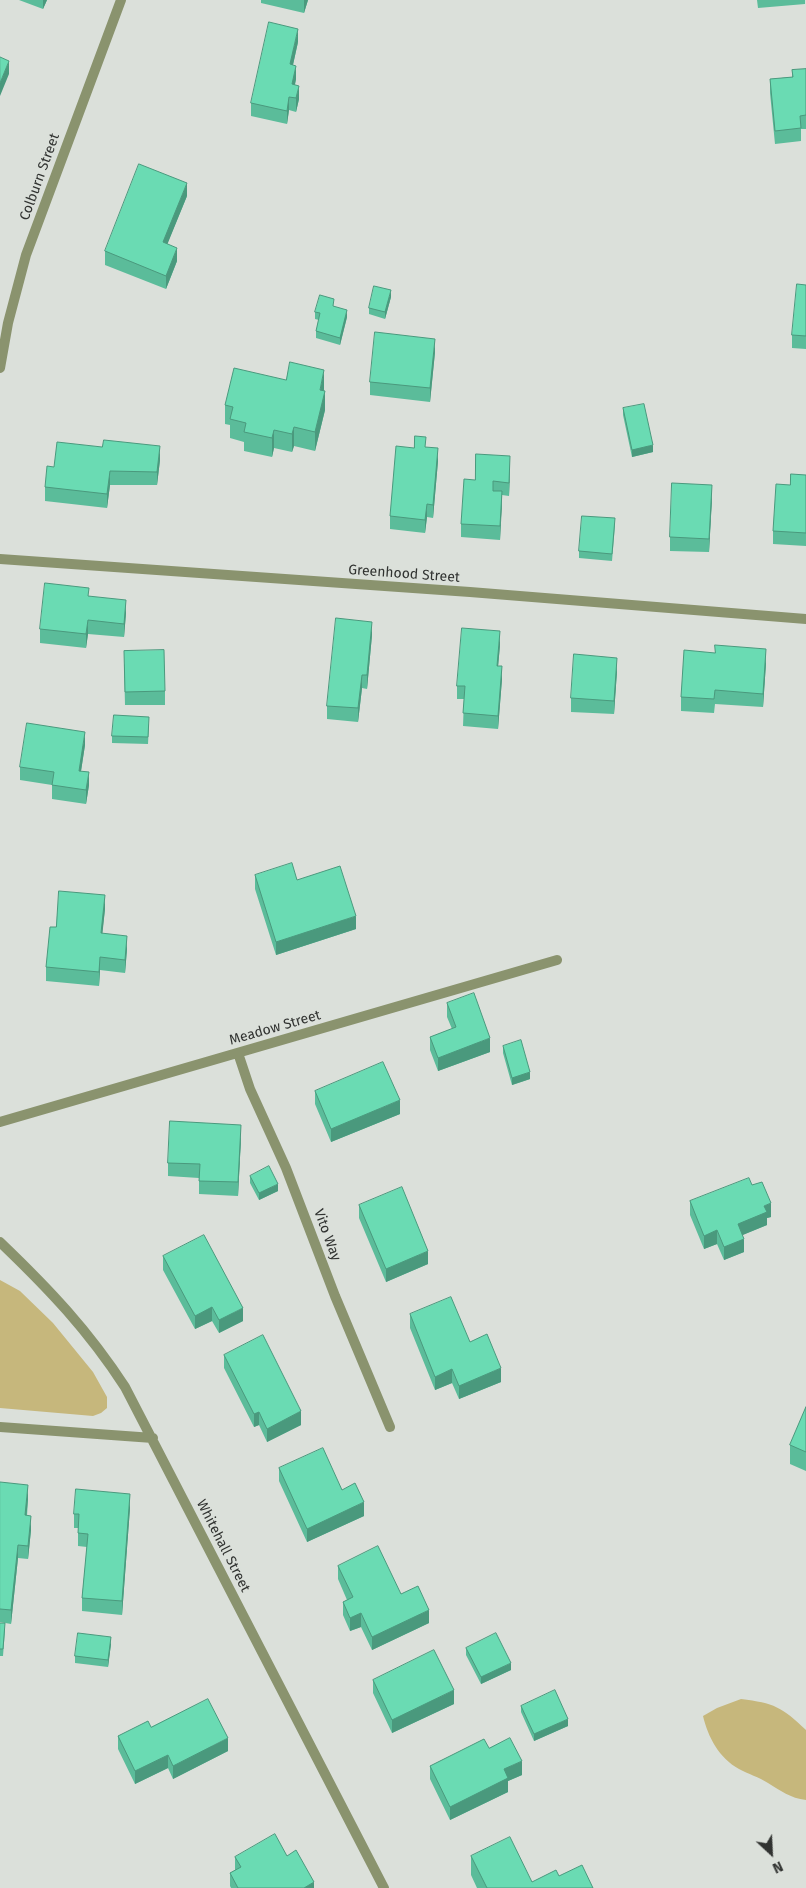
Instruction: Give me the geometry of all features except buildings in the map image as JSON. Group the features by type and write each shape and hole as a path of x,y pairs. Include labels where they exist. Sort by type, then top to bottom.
{"street":[{"name":"Colburn Street","path":"0,368 8,322 26,255 121,0"},
{"name":"Greenhood Street","path":"0,559 470,592 806,620"},
{"name":"Meadow Street","path":"0,1122 558,960"},
{"name":"Vito Way","path":"238,1053 250,1089 286,1168 332,1289 390,1427"},
{"name":"Whitehall Street","path":"0,1242 42,1283 91,1337 125,1387 384,1888"},
{"path":"0,1427 153,1438"}],"shaded area":[{"path":"0,1280 20,1291 53,1323 93,1372 107,1397 107,1408 101,1413 93,1416 0,1408"},
{"path":"741,1699 762,1702 777,1707 806,1730 806,1800 790,1796 739,1769 726,1759 715,1746 703,1716 717,1708"}]}
